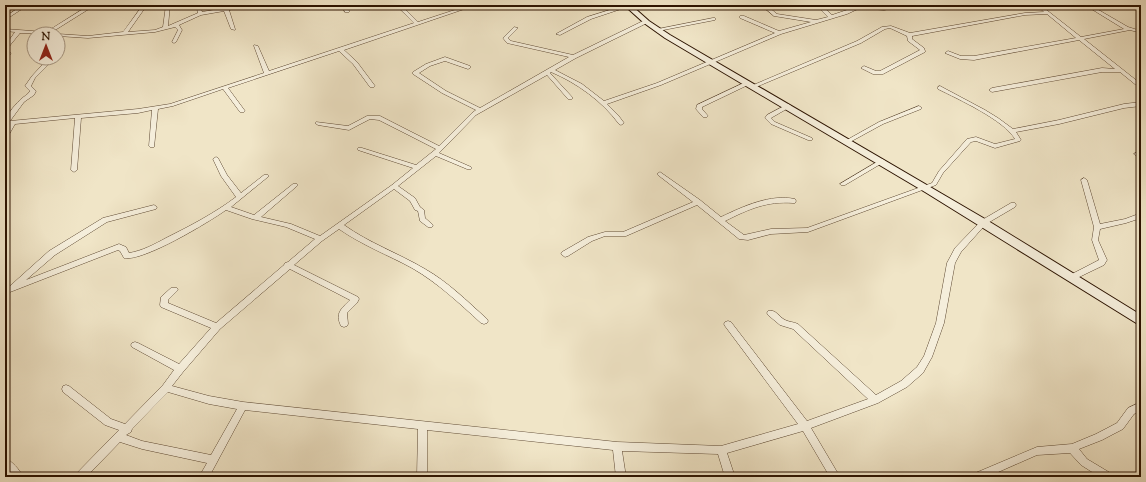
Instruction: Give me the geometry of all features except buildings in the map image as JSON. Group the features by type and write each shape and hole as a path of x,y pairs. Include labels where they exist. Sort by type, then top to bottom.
{"street":[{"path":"5,19 26,5"},
{"path":"124,34 145,5"},
{"path":"165,29 168,5"},
{"path":"198,5 200,14"},
{"path":"66,36 80,37 165,29 200,14 250,5"},
{"path":"344,5 347,11"},
{"path":"398,5 418,24"},
{"path":"5,123 78,117 155,108 225,88 474,5"},
{"path":"763,5 776,15 816,21"},
{"path":"818,5 831,17"},
{"path":"848,5 855,9"},
{"path":"603,103 659,84 779,33 816,21 862,7 884,9 908,5"},
{"path":"1039,6 1052,5"},
{"path":"1087,5 1116,23 1141,32"},
{"path":"558,34 589,18 627,6 645,22 658,30 882,161 923,188 984,222 1141,321"},
{"path":"1039,6 1141,87"},
{"path":"63,26 90,7"},
{"path":"226,9 233,29"},
{"path":"705,116 699,109 699,106 859,42 884,28 892,27 909,35 1025,14 1047,13"},
{"path":"742,17 779,33"},
{"path":"658,30 713,19"},
{"path":"79,477 128,429 166,388 180,369 217,327 320,239 394,186 437,151 480,110 550,72 574,57 645,22"},
{"path":"174,42 180,30 176,25"},
{"path":"516,28 505,38 506,40 531,48 574,57"},
{"path":"948,53 960,57 974,58 1130,29"},
{"path":"5,30 26,32"},
{"path":"5,58 8,53 5,49 20,31"},
{"path":"864,68 875,73 881,73 923,51 910,40 909,35"},
{"path":"256,46 267,73"},
{"path":"340,49 355,63 372,86"},
{"path":"468,67 445,59 417,71 416,74 444,92 480,110"},
{"path":"1102,70 1112,64"},
{"path":"562,65 564,74"},
{"path":"5,123 22,101 32,94 32,91 28,86 33,77 44,66"},
{"path":"992,90 1102,70 1121,71"},
{"path":"550,72 564,74 616,114 621,123"},
{"path":"550,72 570,98"},
{"path":"225,88 242,111"},
{"path":"660,174 744,238 768,231 802,231 934,184 941,172 969,140 976,139 989,145 999,146 1018,140 1018,137 1013,131 974,105 940,88"},
{"path":"1013,131 1059,122 1124,106 1141,104"},
{"path":"788,106 769,116 770,120 772,123 810,139"},
{"path":"152,146 155,108"},
{"path":"848,141 881,123 919,108"},
{"path":"74,170 78,117"},
{"path":"318,123 345,128 369,117 380,118 469,168"},
{"path":"5,137 13,123"},
{"path":"360,149 417,167"},
{"path":"216,159 224,176 240,197"},
{"path":"843,184 882,161"},
{"path":"12,287 29,282 75,262 119,247 123,249 127,256 137,255 186,231 226,208 266,176"},
{"path":"1073,277 1101,263 1103,260 1095,240 1097,227 1084,180"},
{"path":"255,218 295,185"},
{"path":"394,186 413,200 417,208 421,210 422,220 430,225"},
{"path":"721,220 754,204 778,200 793,202"},
{"path":"565,254 576,246 590,239 605,234 624,234 698,202"},
{"path":"166,388 209,400 243,406 617,446 721,450 805,426 875,400 904,384 920,370 928,357 940,323 951,263 958,250 984,222 1014,205"},
{"path":"5,291 12,287 52,253 77,236 111,218 154,207"},
{"path":"226,208 255,218 266,219 284,224 320,239"},
{"path":"1097,227 1126,221 1141,215"},
{"path":"340,225 366,244 415,266 451,291 484,321"},
{"path":"288,265 355,299 341,316 344,324"},
{"path":"174,290 164,299 164,305 217,327"},
{"path":"771,313 783,323 795,326 875,400"},
{"path":"728,324 805,426 835,477"},
{"path":"135,345 180,369"},
{"path":"66,389 108,422 128,429"},
{"path":"204,477 243,406"},
{"path":"976,477 1037,451 1072,448 1099,437 1120,426 1131,411 1141,406"},
{"path":"422,477 423,425"},
{"path":"119,437 142,445 213,460"},
{"path":"617,446 621,477"},
{"path":"1072,448 1076,455 1084,462 1109,477"},
{"path":"721,450 730,477"},
{"path":"5,462 18,477"}]}
